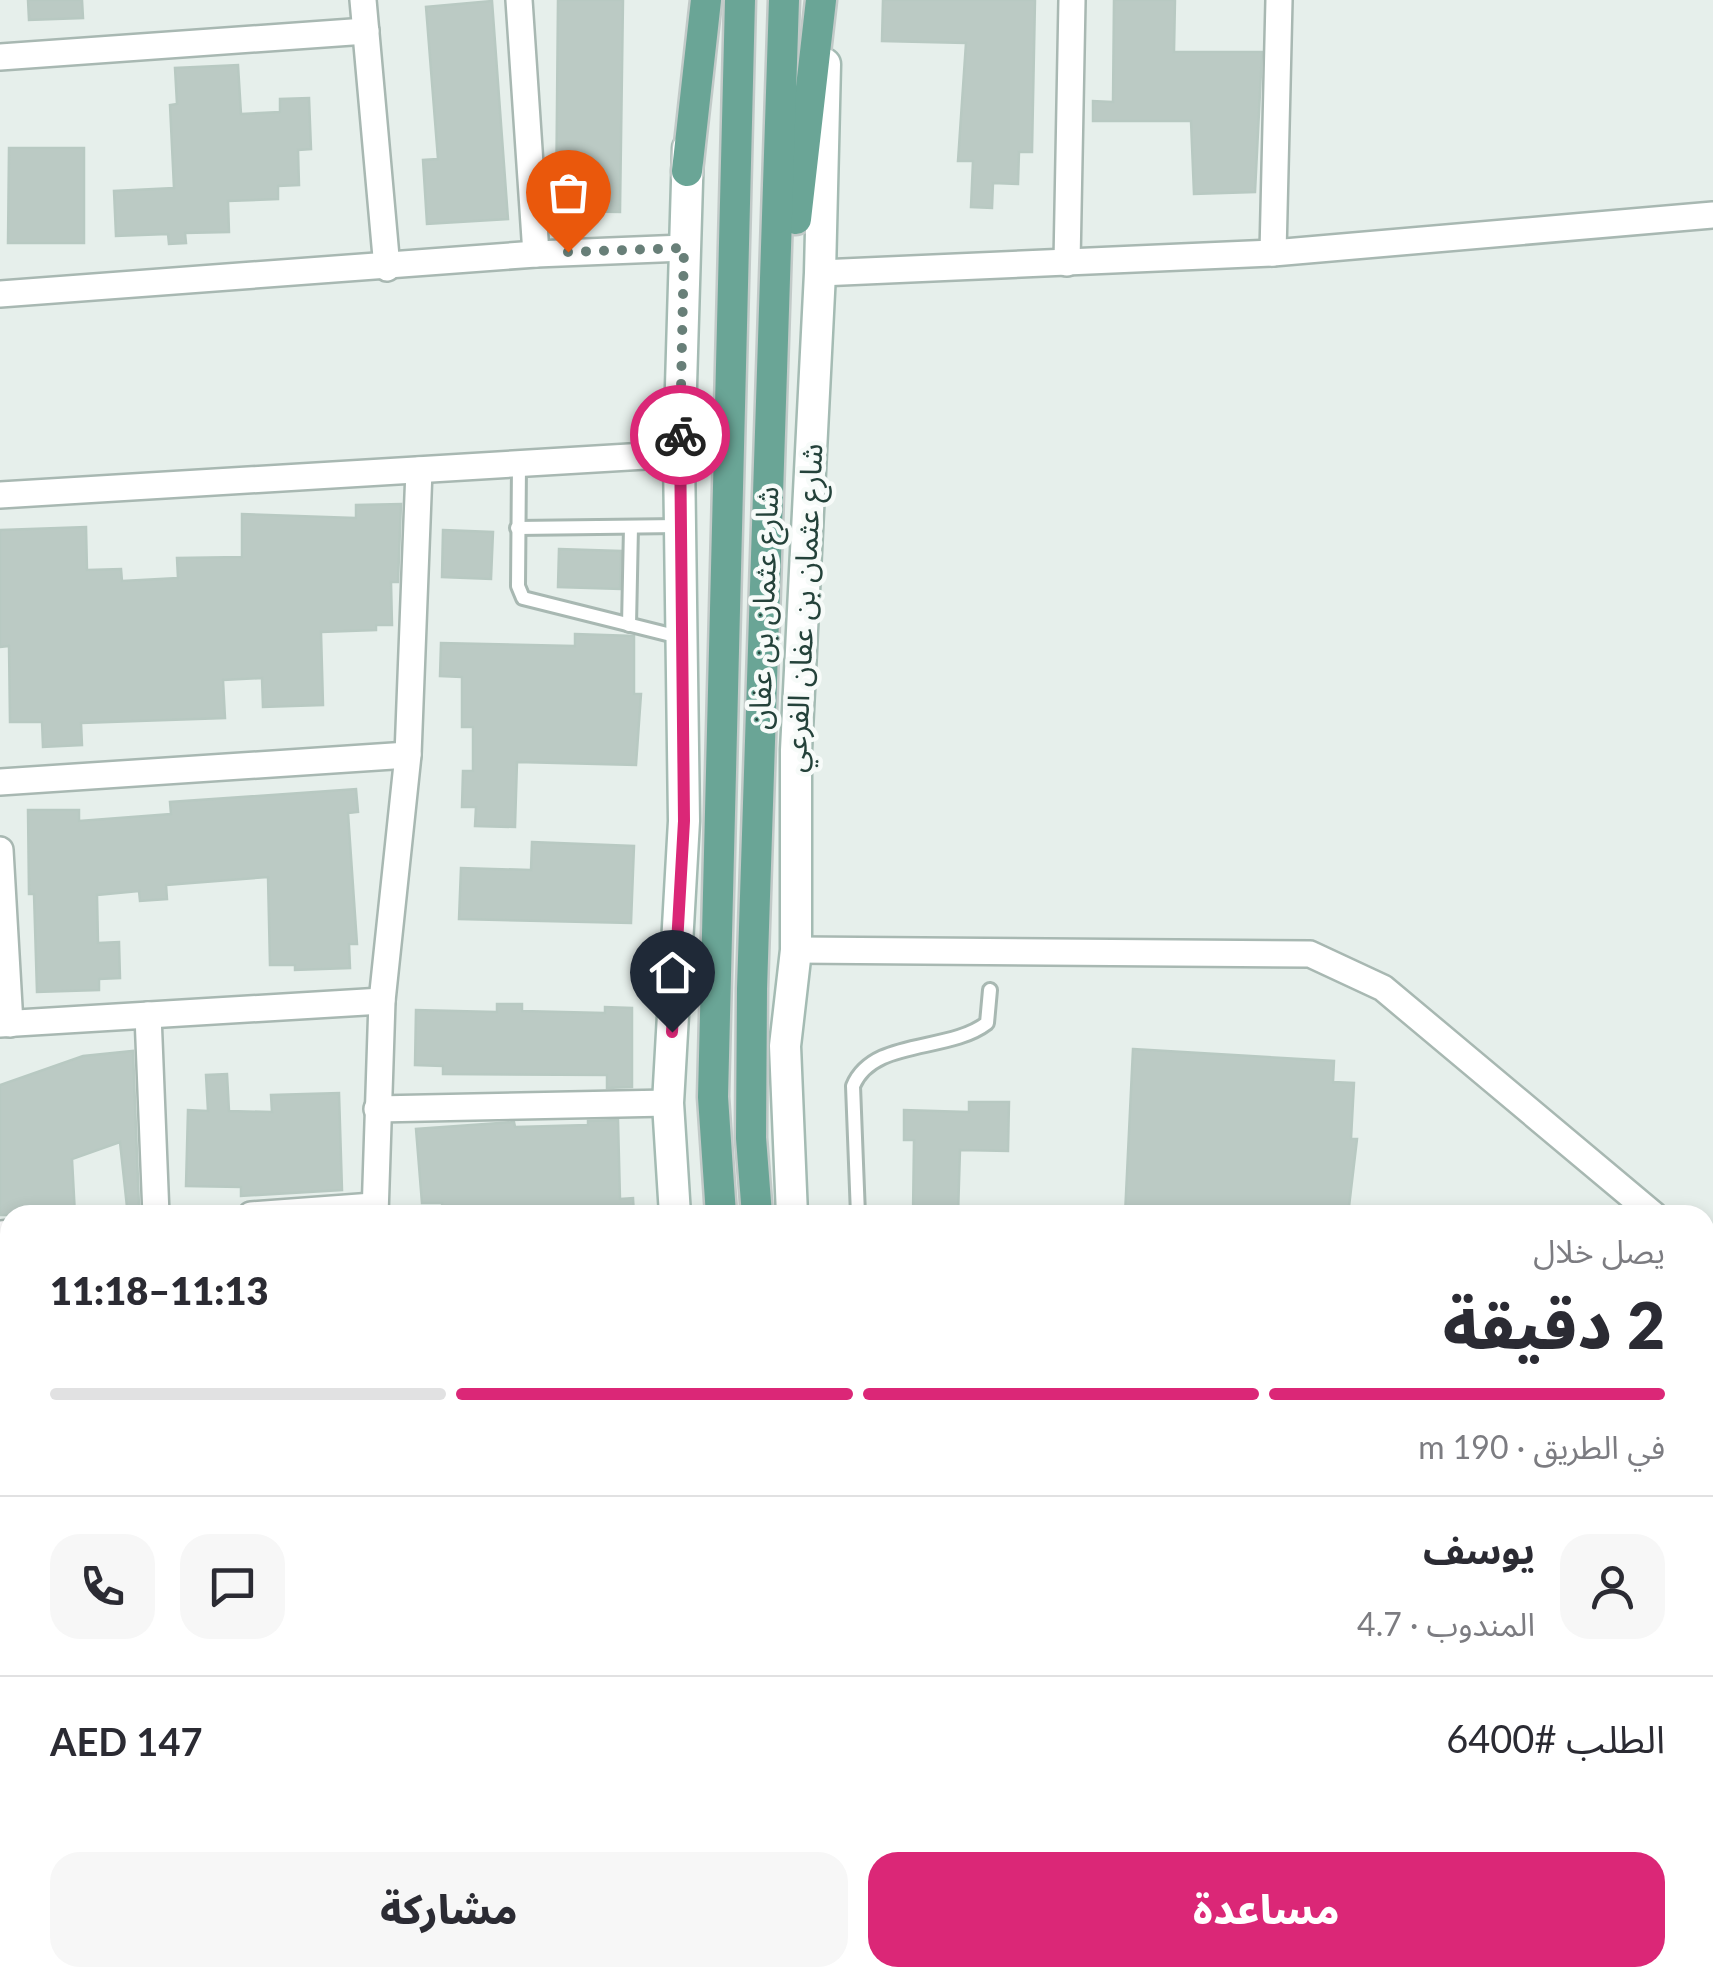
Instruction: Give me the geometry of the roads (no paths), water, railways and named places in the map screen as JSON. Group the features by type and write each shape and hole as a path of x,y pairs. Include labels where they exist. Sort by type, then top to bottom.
{"main road":[{"path":"674,1205 668,1103 684,821 679,454 694,0"},
{"path":"687,171 706,0"},
{"name":"شارع عثمان بن عفان","path":"720,1205 713,1097 740,0"},
{"name":"شارع عثمان بن عفان","path":"757,1205 751,1138 752,989 784,0"},
{"path":"769,450 824,0"},
{"name":"شارع عثمان بن عفان الفرعي","path":"792,1205 785,1046 796,950 796,750 820,273 824,0"}],"street":[{"path":"363,0 387,268"},
{"path":"519,0 536,254"},
{"path":"1067,262 1072,0"},
{"path":"1273,253 1279,0"},
{"path":"0,56 366,31"},
{"path":"820,273 1273,253 1713,215"},
{"path":"0,294 536,254 684,248"},
{"path":"0,495 679,454"},
{"path":"374,1205 382,1002 408,755 419,470"},
{"path":"0,782 408,755"},
{"path":"0,850 5,1024 382,1002"},
{"path":"796,950 1310,954 1384,988 1642,1205"},
{"path":"148,1016 156,1205"},
{"path":"377,1109 668,1103"}],"lane":[{"path":"519,466 518,586 523,598 679,637"},
{"path":"629,625 631,526"},
{"path":"517,528 679,526"},
{"path":"858,1205 853,1086 861,1068 880,1057 973,1034 987,1023 990,990"}]}
